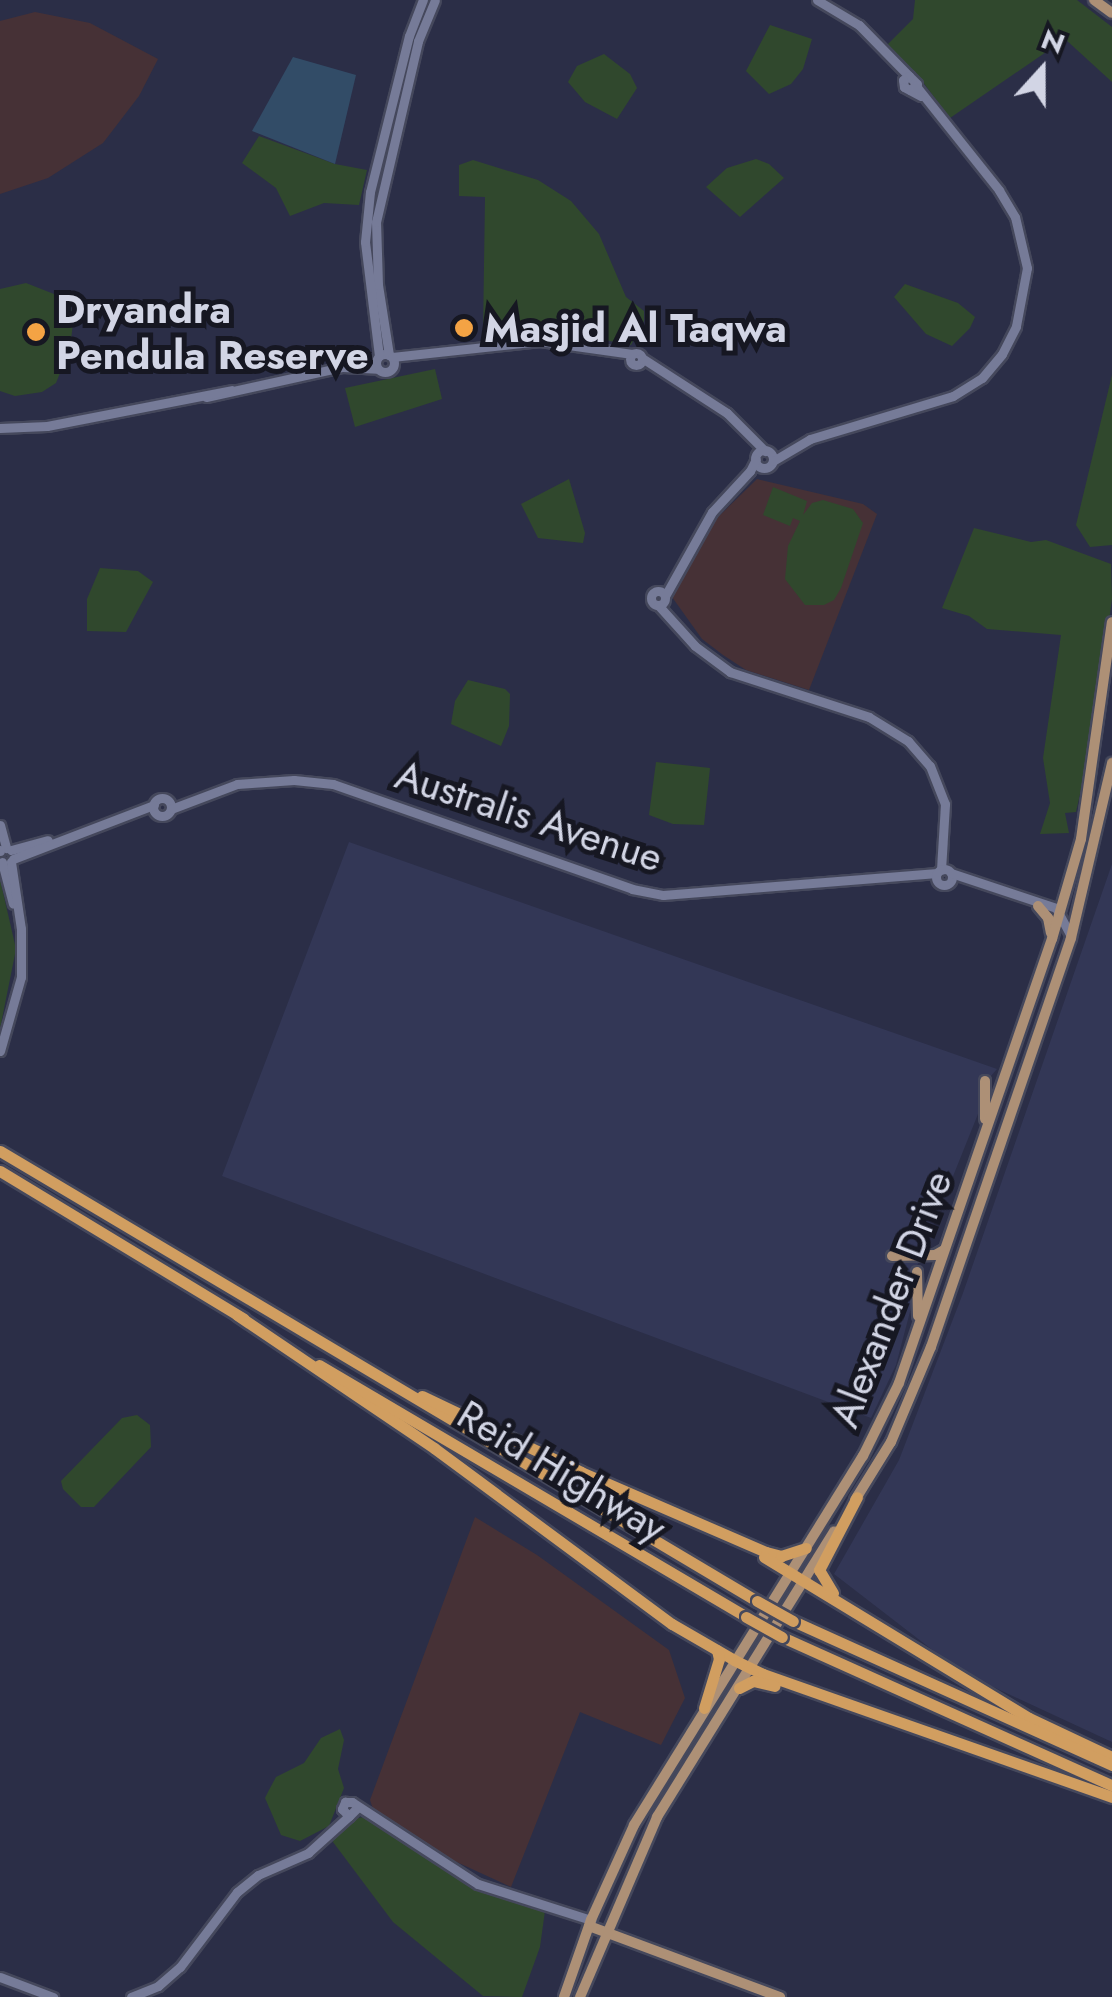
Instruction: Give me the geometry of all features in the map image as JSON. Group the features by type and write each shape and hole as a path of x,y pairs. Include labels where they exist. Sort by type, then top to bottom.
{"highway":[{"name":"Reid Highway","path":"0,1151 756,1601 1112,1765"},
{"name":"Reid Highway","path":"0,1172 782,1637 1112,1785"},
{"path":"237,1315 445,1455 672,1624 734,1660 1112,1798"},
{"path":"350,1361 582,1472 735,1539 781,1556 806,1548"},
{"path":"849,1607 825,1585 819,1570 856,1497"},
{"path":"735,1539 1029,1718 1112,1757"},
{"path":"704,1708 719,1660 717,1650"},
{"path":"739,1688 760,1682 846,1704"}],"main road":[{"path":"1094,0 1112,13"},
{"name":"Alexander Drive","path":"564,1997 590,1923 634,1825 876,1432 919,1328 1060,912 1085,820 1112,622"},
{"name":"Alexander Drive","path":"580,1997 606,1929 669,1796 891,1442 918,1382 1071,938 1112,762"},
{"path":"1038,906 1048,918 1052,939"},
{"path":"985,1081 985,1134"},
{"path":"892,1256 936,1255 946,1248"},
{"path":"917,1272 919,1328"},
{"path":"634,1825 660,1788 666,1787 669,1796"},
{"path":"590,1923 780,1997"}],"street":[{"path":"384,361 365,242 423,0"},
{"path":"392,123 435,0"},
{"path":"817,0 859,25 906,78 904,88 913,88 922,97 999,190 1015,217 1027,268 1016,326 1006,348 982,378 952,396 764,456 712,512 662,598 692,636 720,660 756,681 869,718 908,741 940,784 945,804 944,875 1060,912 1071,938"},
{"path":"0,428 48,426 199,396 220,397 232,390 384,361 540,341 608,351 636,360 727,413 764,456 763,468 750,472"},
{"name":"Australis Avenue","path":"5,855 155,809 160,799 169,805 266,781 333,784 632,889 663,894 944,875"},
{"path":"0,825 17,910 21,977 0,1051"},
{"path":"1023,898 1060,912 1069,911 1081,899"},
{"path":"131,1997 158,1986 180,1967 237,1892 258,1875 308,1853 350,1813 374,1819 465,1878 590,1923"},
{"path":"0,1977 53,1997"}],"shaded area":[{"path":"35,12 90,23 158,59 139,96 103,143 48,178 0,194 0,21"},
{"path":"293,57 356,75 335,164 252,131"},
{"path":"757,479 863,504 877,514 809,690 746,670 723,655 702,639 672,597 672,589 718,517"},
{"path":"349,842 997,1069 978,1091 978,1114 911,1281 911,1308 896,1365 871,1418 222,1176"},
{"path":"1112,864 1112,1742 961,1672 834,1574 899,1460 963,1293"},
{"path":"475,1517 537,1555 669,1650 685,1698 661,1745 580,1712 511,1887 448,1858 373,1809 370,1800"}],"green space":[{"path":"915,0 1077,0 1112,27 1112,82 1065,39 950,118 916,73 887,45 913,19"},
{"path":"770,25 812,39 803,69 791,84 769,94 746,71"},
{"path":"604,54 630,74 637,88 617,119 585,102 568,82 577,66"},
{"path":"259,136 335,164 367,170 359,205 324,203 290,216 276,188 242,163"},
{"path":"756,159 769,164 784,178 740,217 706,187 727,168"},
{"path":"473,160 538,180 571,201 599,234 626,297 644,311 644,321 631,345 567,333 483,333 485,197 459,196 459,165"},
{"name":"Dryandra Pendula Reserve","path":"26,283 54,294 60,291 74,315 70,348 56,383 42,392 15,396 0,391 0,289"},
{"path":"905,284 958,303 975,317 970,328 952,346 926,334 894,297"},
{"path":"435,369 442,399 355,427 345,388"},
{"path":"1112,375 1112,545 1090,547 1076,525"},
{"path":"569,479 585,533 583,543 538,538 521,504"},
{"path":"773,487 807,501 803,515 812,503 823,500 853,509 863,523 841,588 834,600 824,605 805,605 785,579 788,546 800,521 793,518 790,526 763,515"},
{"path":"974,528 1031,542 1046,540 1111,564 1112,599 1093,736 1076,812 1065,813 1069,833 1040,834 1050,803 1043,758 1061,635 987,629 969,616 942,608"},
{"path":"100,568 138,571 153,582 126,632 87,631 87,599"},
{"path":"468,680 505,689 510,694 509,726 501,746 451,724 455,701"},
{"path":"656,762 710,768 704,825 673,824 649,815"},
{"path":"0,879 16,949 0,1029"},
{"path":"137,1415 150,1425 151,1447 94,1507 81,1507 63,1489 61,1481 122,1418"},
{"path":"340,1729 344,1740 338,1769 344,1788 329,1826 300,1841 281,1835 265,1798 276,1777 304,1763 321,1738"},
{"path":"364,1817 471,1884 545,1911 540,1947 522,1997 483,1996 393,1922 333,1842 334,1832 350,1819"}],"place":[{"name":"Masjid Al Taqwa","path":"464,328"},
{"name":"Dryandra Pendula Reserve","path":"36,332"}]}
